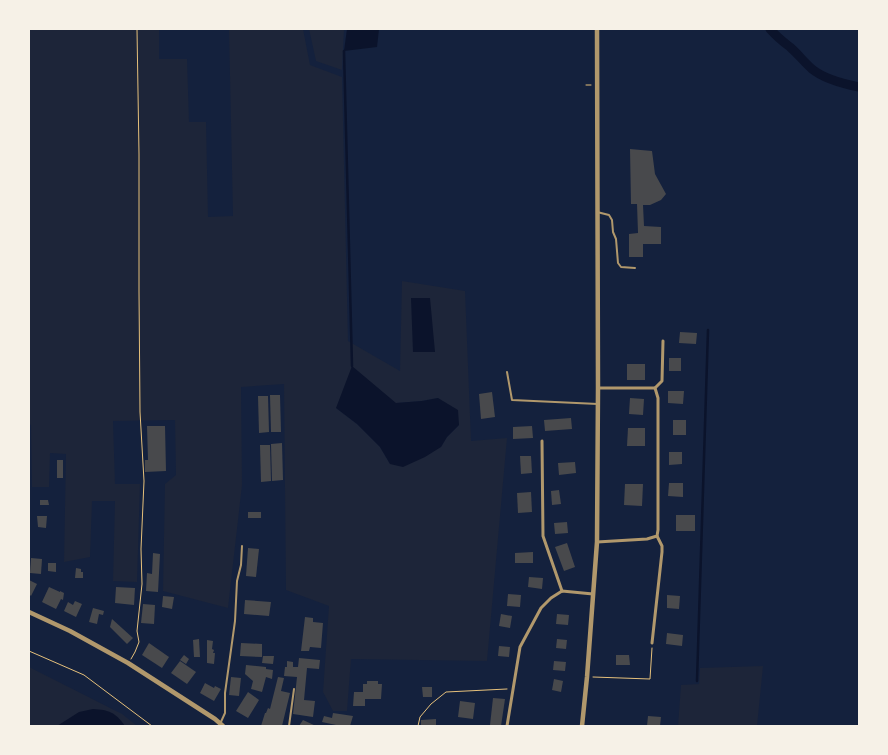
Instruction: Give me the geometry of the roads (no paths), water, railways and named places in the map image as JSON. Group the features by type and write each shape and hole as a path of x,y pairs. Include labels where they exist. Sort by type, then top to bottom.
{"street":[{"path":"582,726 597,542 597,29"},
{"path":"598,388 655,388 662,380 663,341"},
{"path":"652,643 662,552 662,546 657,536 658,398 655,388"},
{"path":"542,441 543,536 562,591"},
{"path":"597,542 647,539 657,536"},
{"path":"507,726 520,647 541,608 562,591 594,594"},
{"path":"29,612 128,663 222,725"}],"lane":[{"path":"597,212 609,215 612,220 618,263 621,266 635,268"},
{"path":"507,372 512,400 598,404"},
{"path":"222,725 224,693 235,621 237,581 241,565 242,546"},
{"path":"289,726 294,689"}],"waterway":[{"path":"770,29 817,73 834,81 859,87"},
{"path":"344,51 352,366"},
{"path":"697,681 708,330"}]}
